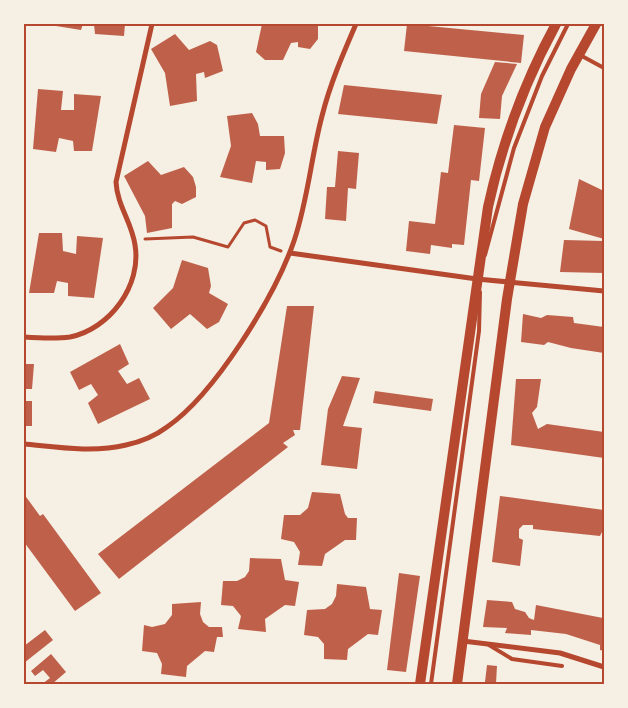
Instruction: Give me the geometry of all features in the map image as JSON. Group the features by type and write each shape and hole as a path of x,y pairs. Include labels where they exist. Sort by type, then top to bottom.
{"main road":[{"path":"420,684 488,207 498,164 521,100 556,24"},
{"path":"458,684 510,283 523,204 532,168 554,106 578,55 596,24"}],"street":[{"path":"24,337 70,337 90,329 109,317 132,282 136,257 134,239 120,204 116,182 152,24"},
{"path":"24,444 105,448 136,442 167,428 187,410 212,382 253,322 290,253 304,206 327,97 356,24"},
{"path":"290,253 510,283 604,291"},
{"path":"463,641 560,654 604,667"}],"lane":[{"path":"431,684 479,331 481,296 477,279 489,245 514,148 542,76 568,24"},
{"path":"578,55 604,68"},
{"path":"487,644 512,659 562,666"}],"path":[{"path":"134,239 193,237 228,247 244,223 255,220 266,226 270,247 290,253"}],"building":[{"path":"57,24 83,24 81,30 56,26"},
{"path":"94,24 125,24 124,36 95,34"},
{"path":"262,24 318,24 318,39 310,49 298,47 298,42 291,43 283,60 265,60 256,52"},
{"path":"407,24 524,35 521,63 404,51"},
{"path":"175,34 189,50 210,41 217,45 223,71 205,78 204,72 196,74 197,101 170,106 165,73 151,49"},
{"path":"495,62 517,64 502,96 500,119 479,118 481,94"},
{"path":"344,85 442,95 437,124 338,114"},
{"path":"38,89 63,91 61,110 74,110 74,94 101,96 92,151 74,151 73,141 59,138 56,152 33,149"},
{"path":"252,113 258,124 260,136 284,136 285,153 280,169 266,170 266,162 256,161 252,183 220,177 231,146 227,116"},
{"path":"454,125 485,128 479,181 471,180 464,245 452,244 452,248 431,245 430,254 406,251 409,221 435,224 441,172 448,173"},
{"path":"338,151 359,153 356,189 348,188 346,221 325,219 327,187 335,187"},
{"path":"148,161 161,175 184,167 193,177 196,197 182,204 175,201 172,204 172,228 147,233 145,216 124,176"},
{"path":"579,179 604,191 604,239 569,229"},
{"path":"39,233 62,233 63,251 76,254 77,236 103,238 94,298 68,296 68,283 57,281 54,293 29,293"},
{"path":"564,240 604,241 604,273 560,272"},
{"path":"182,260 208,268 211,286 209,293 228,304 219,322 207,329 190,314 171,329 153,308 173,288"},
{"path":"287,306 314,306 300,430 293,430 295,435 283,443 288,447 119,579 98,554 269,423"},
{"path":"523,314 541,318 547,315 573,317 574,323 604,327 604,353 548,342 544,345 521,342"},
{"path":"120,344 129,364 118,371 127,384 139,378 150,399 98,424 88,403 98,395 91,384 79,390 70,372"},
{"path":"24,364 34,364 32,389 24,389"},
{"path":"342,376 360,378 343,426 362,428 357,469 321,465 328,409"},
{"path":"516,379 541,379 537,407 532,413 538,429 547,424 604,432 604,458 511,445"},
{"path":"375,391 433,399 431,411 373,403"},
{"path":"24,401 32,401 32,426 24,426"},
{"path":"312,492 340,494 345,514 348,518 357,518 356,540 345,540 325,554 322,566 298,565 300,552 294,542 281,539 284,515 300,515 308,508"},
{"path":"24,494 40,516 43,514 101,593 75,611 24,542"},
{"path":"500,496 604,510 604,533 602,532 600,536 533,529 533,525 523,525 519,529 519,538 523,540 520,566 492,562"},
{"path":"250,558 281,559 285,580 299,582 295,606 285,605 265,619 266,632 238,629 241,616 233,606 221,605 223,581 237,581 245,577 249,571"},
{"path":"399,573 420,576 406,672 387,670"},
{"path":"337,584 366,587 370,609 382,610 378,635 368,634 348,649 347,660 324,659 324,644 318,637 304,635 307,610 325,609 332,604 336,596"},
{"path":"487,600 512,602 515,609 525,612 529,618 534,620 536,605 603,618 604,651 600,650 600,645 566,634 531,630 531,635 505,633 507,628 483,627"},
{"path":"201,602 200,614 203,622 209,627 222,627 223,637 217,637 214,652 205,651 187,666 186,677 161,674 162,664 157,653 142,651 144,625 152,627 165,624 172,615 172,604"},
{"path":"45,630 53,640 24,663 24,646"},
{"path":"51,654 66,672 52,684 42,684 50,678 43,670 35,676 31,671"},
{"path":"487,665 497,666 496,683 485,682"}]}
